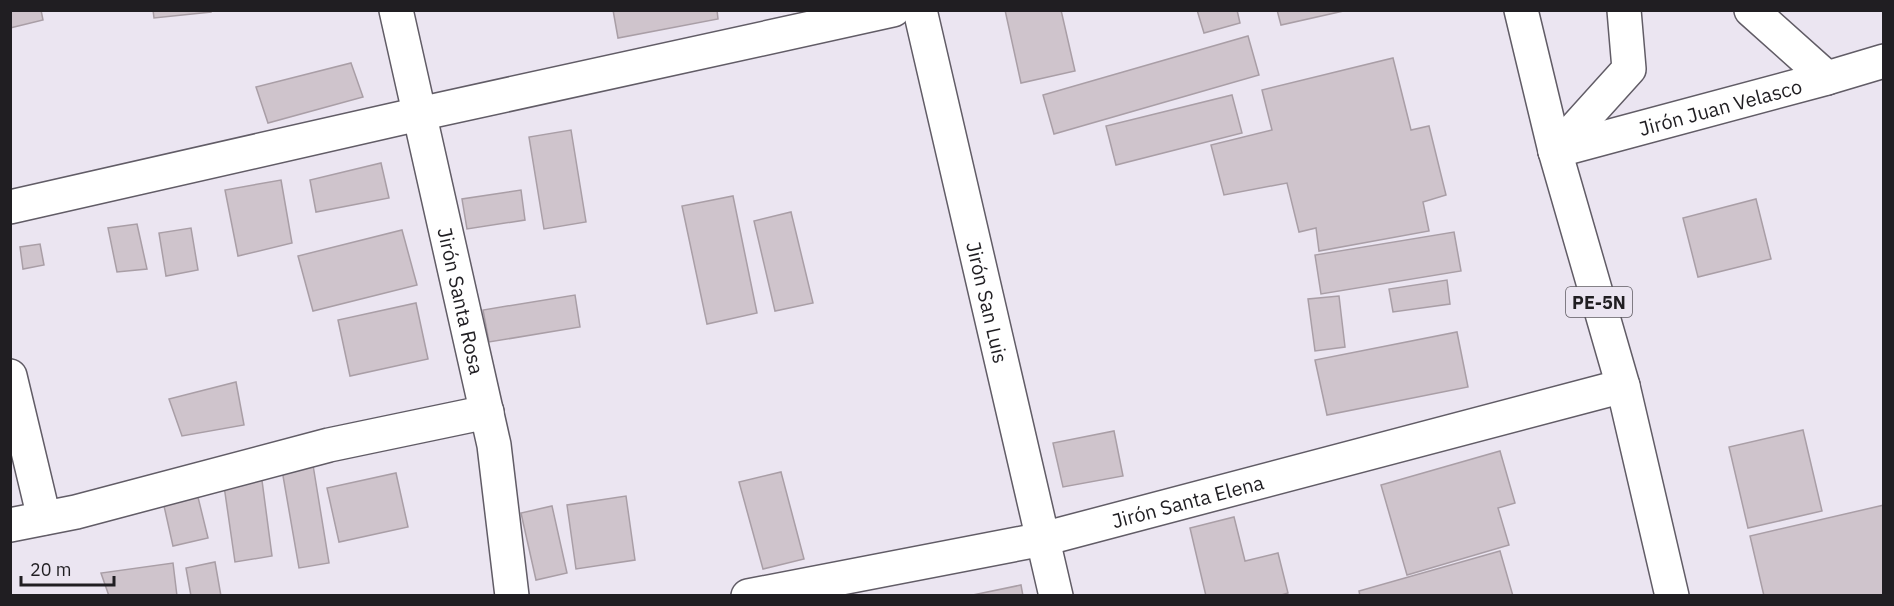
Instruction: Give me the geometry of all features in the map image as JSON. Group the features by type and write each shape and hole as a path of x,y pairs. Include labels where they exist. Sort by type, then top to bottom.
{"main road":[{"name":"Jirón Santa Rosa","path":"396,10 494,445 512,596"},
{"path":"10,207 893,10"},
{"name":"Jirón San Luis","path":"920,10 1056,596"},
{"name":"PE-5N","path":"1521,10 1555,152 1623,386 1672,596"},
{"path":"1555,152 1629,69 1624,10"},
{"path":"1750,10 1827,78"},
{"name":"Jirón Juan Velasco","path":"1555,152 1884,61"},
{"path":"10,376 44,518"},
{"name":"Jirón Santa Elena","path":"748,596 1043,539 1623,386"},
{"path":"10,525 76,512 330,445 487,412"}],"building":[{"path":"10,10 41,10 43,20 10,28"},
{"path":"153,10 211,10 211,12 154,18"},
{"path":"613,10 717,10 718,19 618,38"},
{"path":"1005,10 1061,10 1075,71 1021,83"},
{"path":"1197,10 1237,10 1240,23 1204,33"},
{"path":"1277,10 1348,10 1281,25"},
{"path":"1248,36 1259,75 1054,134 1043,95"},
{"path":"1393,58 1411,130 1429,126 1446,195 1423,202 1429,231 1319,251 1316,228 1299,232 1287,183 1224,195 1211,145 1272,130 1262,90"},
{"path":"351,63 363,97 268,123 256,87"},
{"path":"1232,95 1242,133 1116,165 1106,126"},
{"path":"571,130 586,222 544,229 529,137"},
{"path":"381,163 389,198 316,212 310,180"},
{"path":"281,180 292,243 238,256 225,190"},
{"path":"521,190 525,220 467,229 462,199"},
{"path":"733,196 757,313 707,324 682,206"},
{"path":"1756,199 1771,259 1698,277 1683,218"},
{"path":"791,212 813,303 775,311 754,221"},
{"path":"137,224 147,269 117,272 108,228"},
{"path":"191,228 198,270 166,276 159,233"},
{"path":"402,230 417,285 313,311 298,256"},
{"path":"1454,232 1461,271 1321,294 1315,255"},
{"path":"40,244 44,265 23,269 20,247"},
{"path":"1447,280 1450,304 1393,312 1389,289"},
{"path":"575,295 580,327 489,342 483,310"},
{"path":"1339,296 1345,347 1315,351 1308,299"},
{"path":"416,303 428,359 350,376 338,320"},
{"path":"1457,332 1468,387 1327,415 1315,360"},
{"path":"236,382 244,425 182,436 169,399"},
{"path":"1803,430 1822,511 1748,528 1729,447"},
{"path":"1114,431 1123,476 1063,487 1053,443"},
{"path":"1500,451 1515,503 1498,508 1509,545 1407,575 1381,485"},
{"path":"313,465 329,563 299,568 282,470"},
{"path":"781,472 804,559 763,569 739,482"},
{"path":"261,473 272,556 235,562 223,479"},
{"path":"396,473 408,527 339,542 327,488"},
{"path":"196,489 208,538 173,546 162,497"},
{"path":"626,496 635,560 576,569 567,505"},
{"path":"1884,505 1884,596 1764,596 1750,536"},
{"path":"552,506 567,573 536,580 521,513"},
{"path":"1234,517 1245,561 1278,553 1288,593 1278,596 1206,596 1190,528"},
{"path":"1500,551 1513,596 1360,596 1359,591"},
{"path":"215,562 221,596 191,596 186,568"},
{"path":"173,563 177,596 109,596 101,573"},
{"path":"1021,585 1023,596 968,596"}]}
